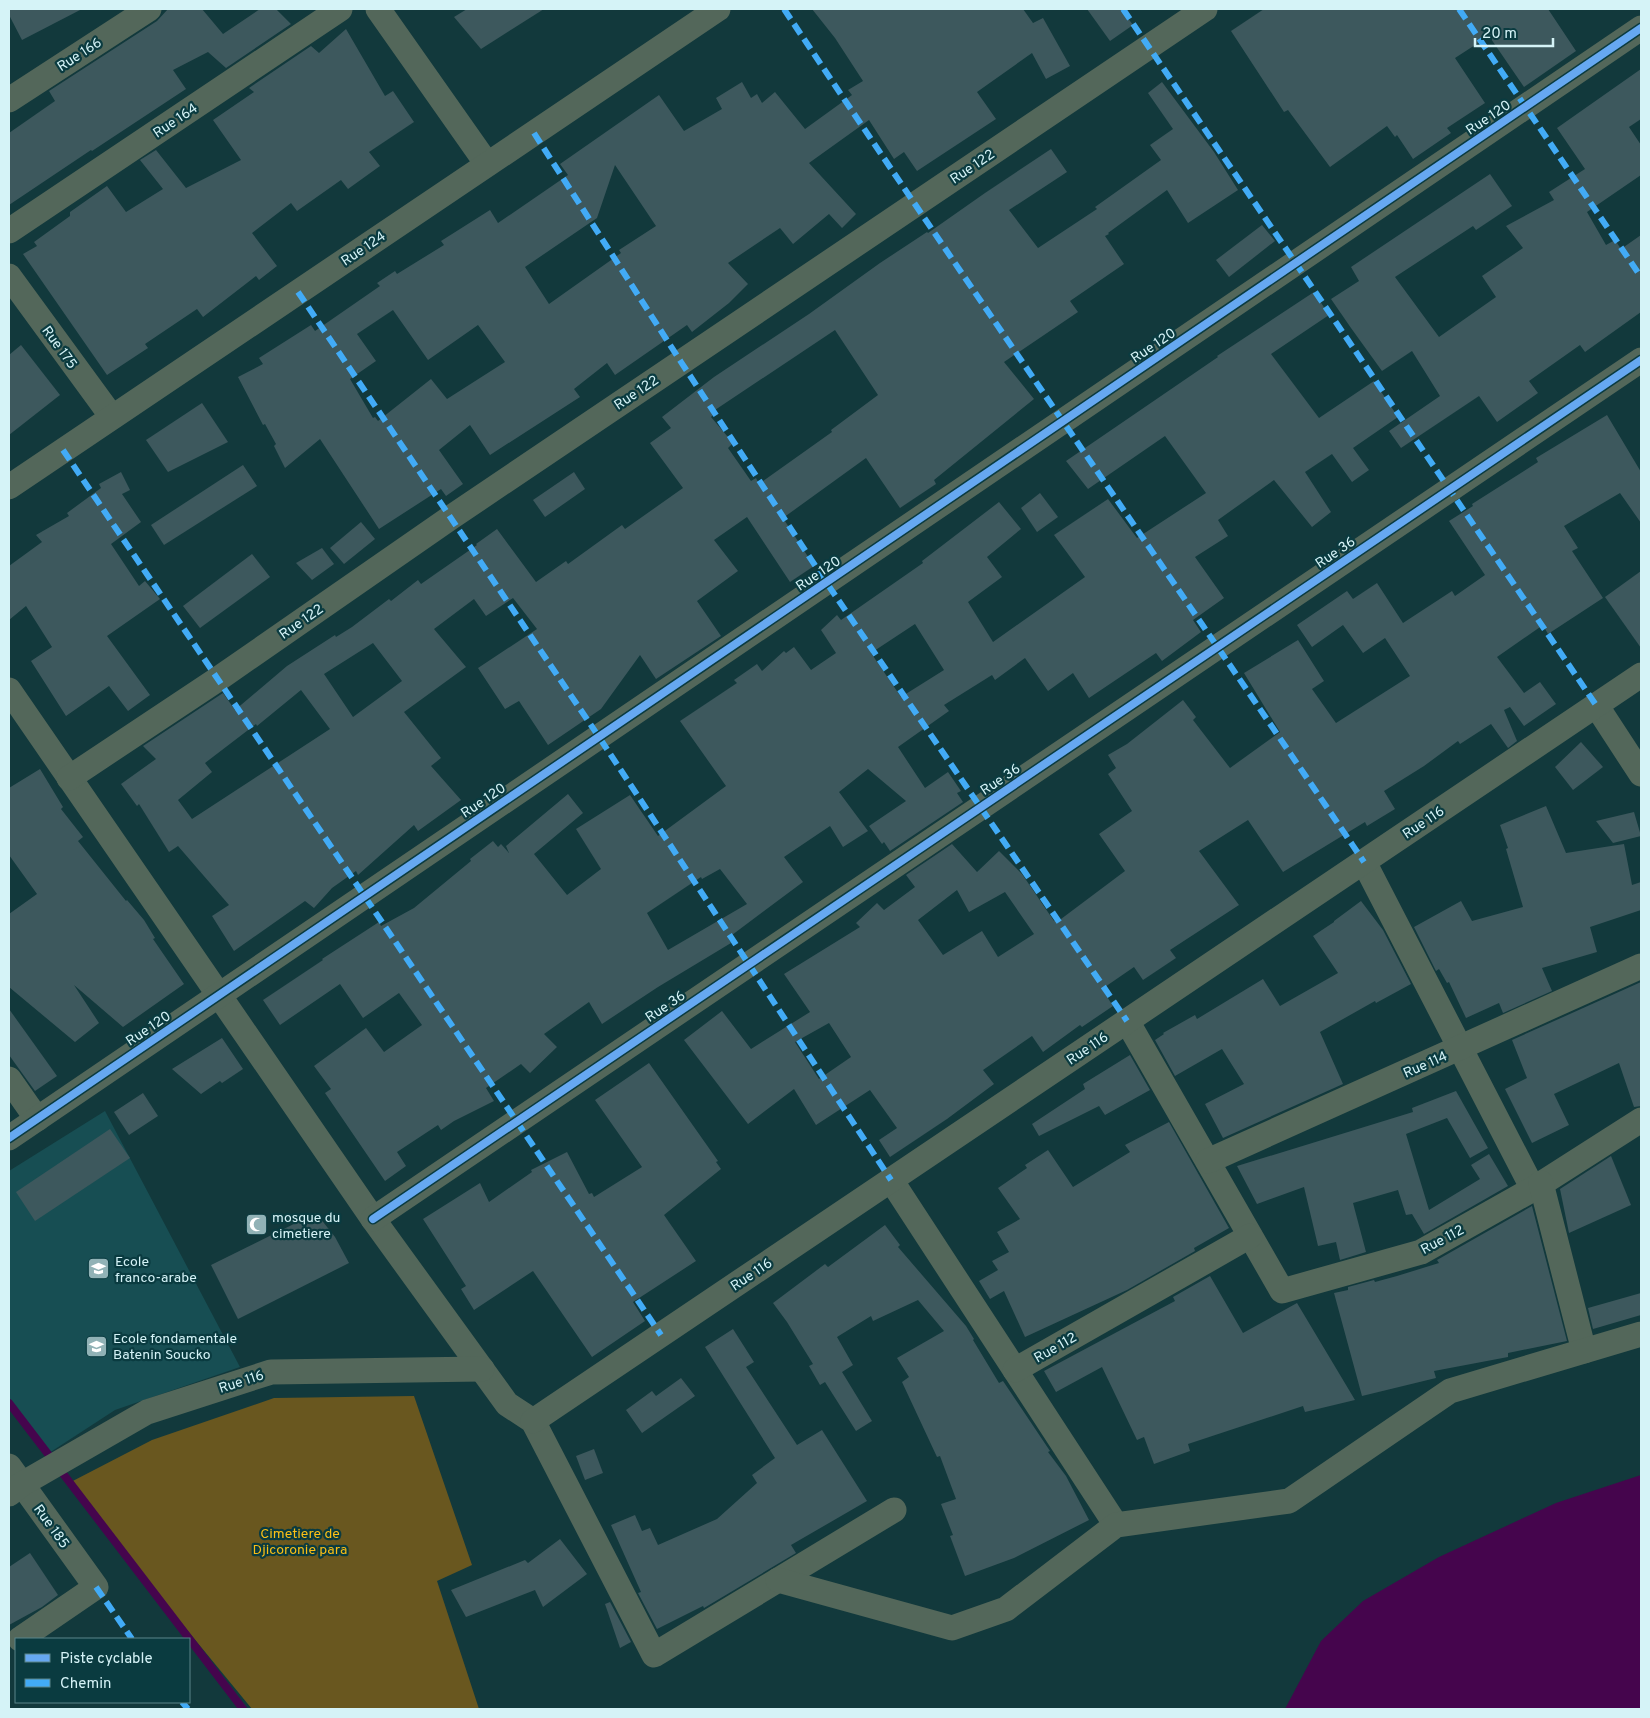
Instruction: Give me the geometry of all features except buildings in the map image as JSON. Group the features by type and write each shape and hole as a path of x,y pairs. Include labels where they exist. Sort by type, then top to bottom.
{"street":[{"name":"Rue 166","path":"9,100 149,9"},
{"name":"Rue 164","path":"9,231 340,9"},
{"path":"378,9 487,164"},
{"name":"Rue 124","path":"9,487 718,9"},
{"name":"Rue 122","path":"69,778 218,679 450,518 1204,9"},
{"name":"Rue 120","path":"9,1138 1641,28"},
{"name":"Rue 175","path":"9,276 112,417"},
{"name":"Rue 36","path":"373,1219 1641,360"},
{"name":"Rue 116","path":"532,1422 1641,675"},
{"path":"9,690 373,1219 507,1404 532,1422 654,1655 894,1510"},
{"path":"1596,705 1641,774"},
{"path":"1364,862 1460,1048 1537,1186 1584,1351"},
{"name":"Rue 114","path":"1208,1161 1641,966"},
{"name":"Rue 112","path":"1127,1020 1282,1291 1421,1252 1537,1186 1641,1120"},
{"path":"9,1080 37,1119"},
{"path":"892,1180 1116,1525"},
{"name":"Rue 112","path":"1015,1370 1250,1236"},
{"path":"778,1580 952,1628 1006,1609 1116,1525 1289,1501 1450,1391 1641,1334"},
{"name":"Rue 116","path":"13,1481 147,1412 271,1372 482,1369"},
{"name":"Rue 185","path":"13,1481 96,1587 21,1638"}],"shaded area":[{"name":"Ecole franco-arabe","path":"105,1111 240,1367 115,1410 49,1453 9,1400 9,1171"},
{"path":"1641,1475 1641,1709 1285,1709 1321,1641 1363,1601 1439,1557 1556,1503"}],"green space":[{"name":"Cimetiere de Djicoronie para","path":"414,1396 472,1565 437,1581 479,1709 252,1709 67,1484 152,1440 274,1398"}],"waterway":[{"path":"9,1403 189,1638"},
{"path":"190,1640 243,1709"}],"marked path":[{"path":"784,9 1364,862"},
{"path":"1123,9 1596,705"},
{"path":"1459,9 1641,277"},
{"path":"534,133 681,362 826,582 1127,1021"},
{"path":"298,292 599,737 891,1180"},
{"path":"63,450 661,1335"},
{"path":"96,1587 131,1638"},
{"path":"183,1703 188,1709"}],"cycle path":[{"path":"9,1138 1641,28"},
{"path":"373,1219 1641,360"}],"place":[{"name":"mosque du cimetiere","path":"256,1225"},
{"name":"Ecole franco-arabe","path":"99,1269"},
{"name":"Ecole fondamentale Batenin Soucko","path":"97,1346"}]}
